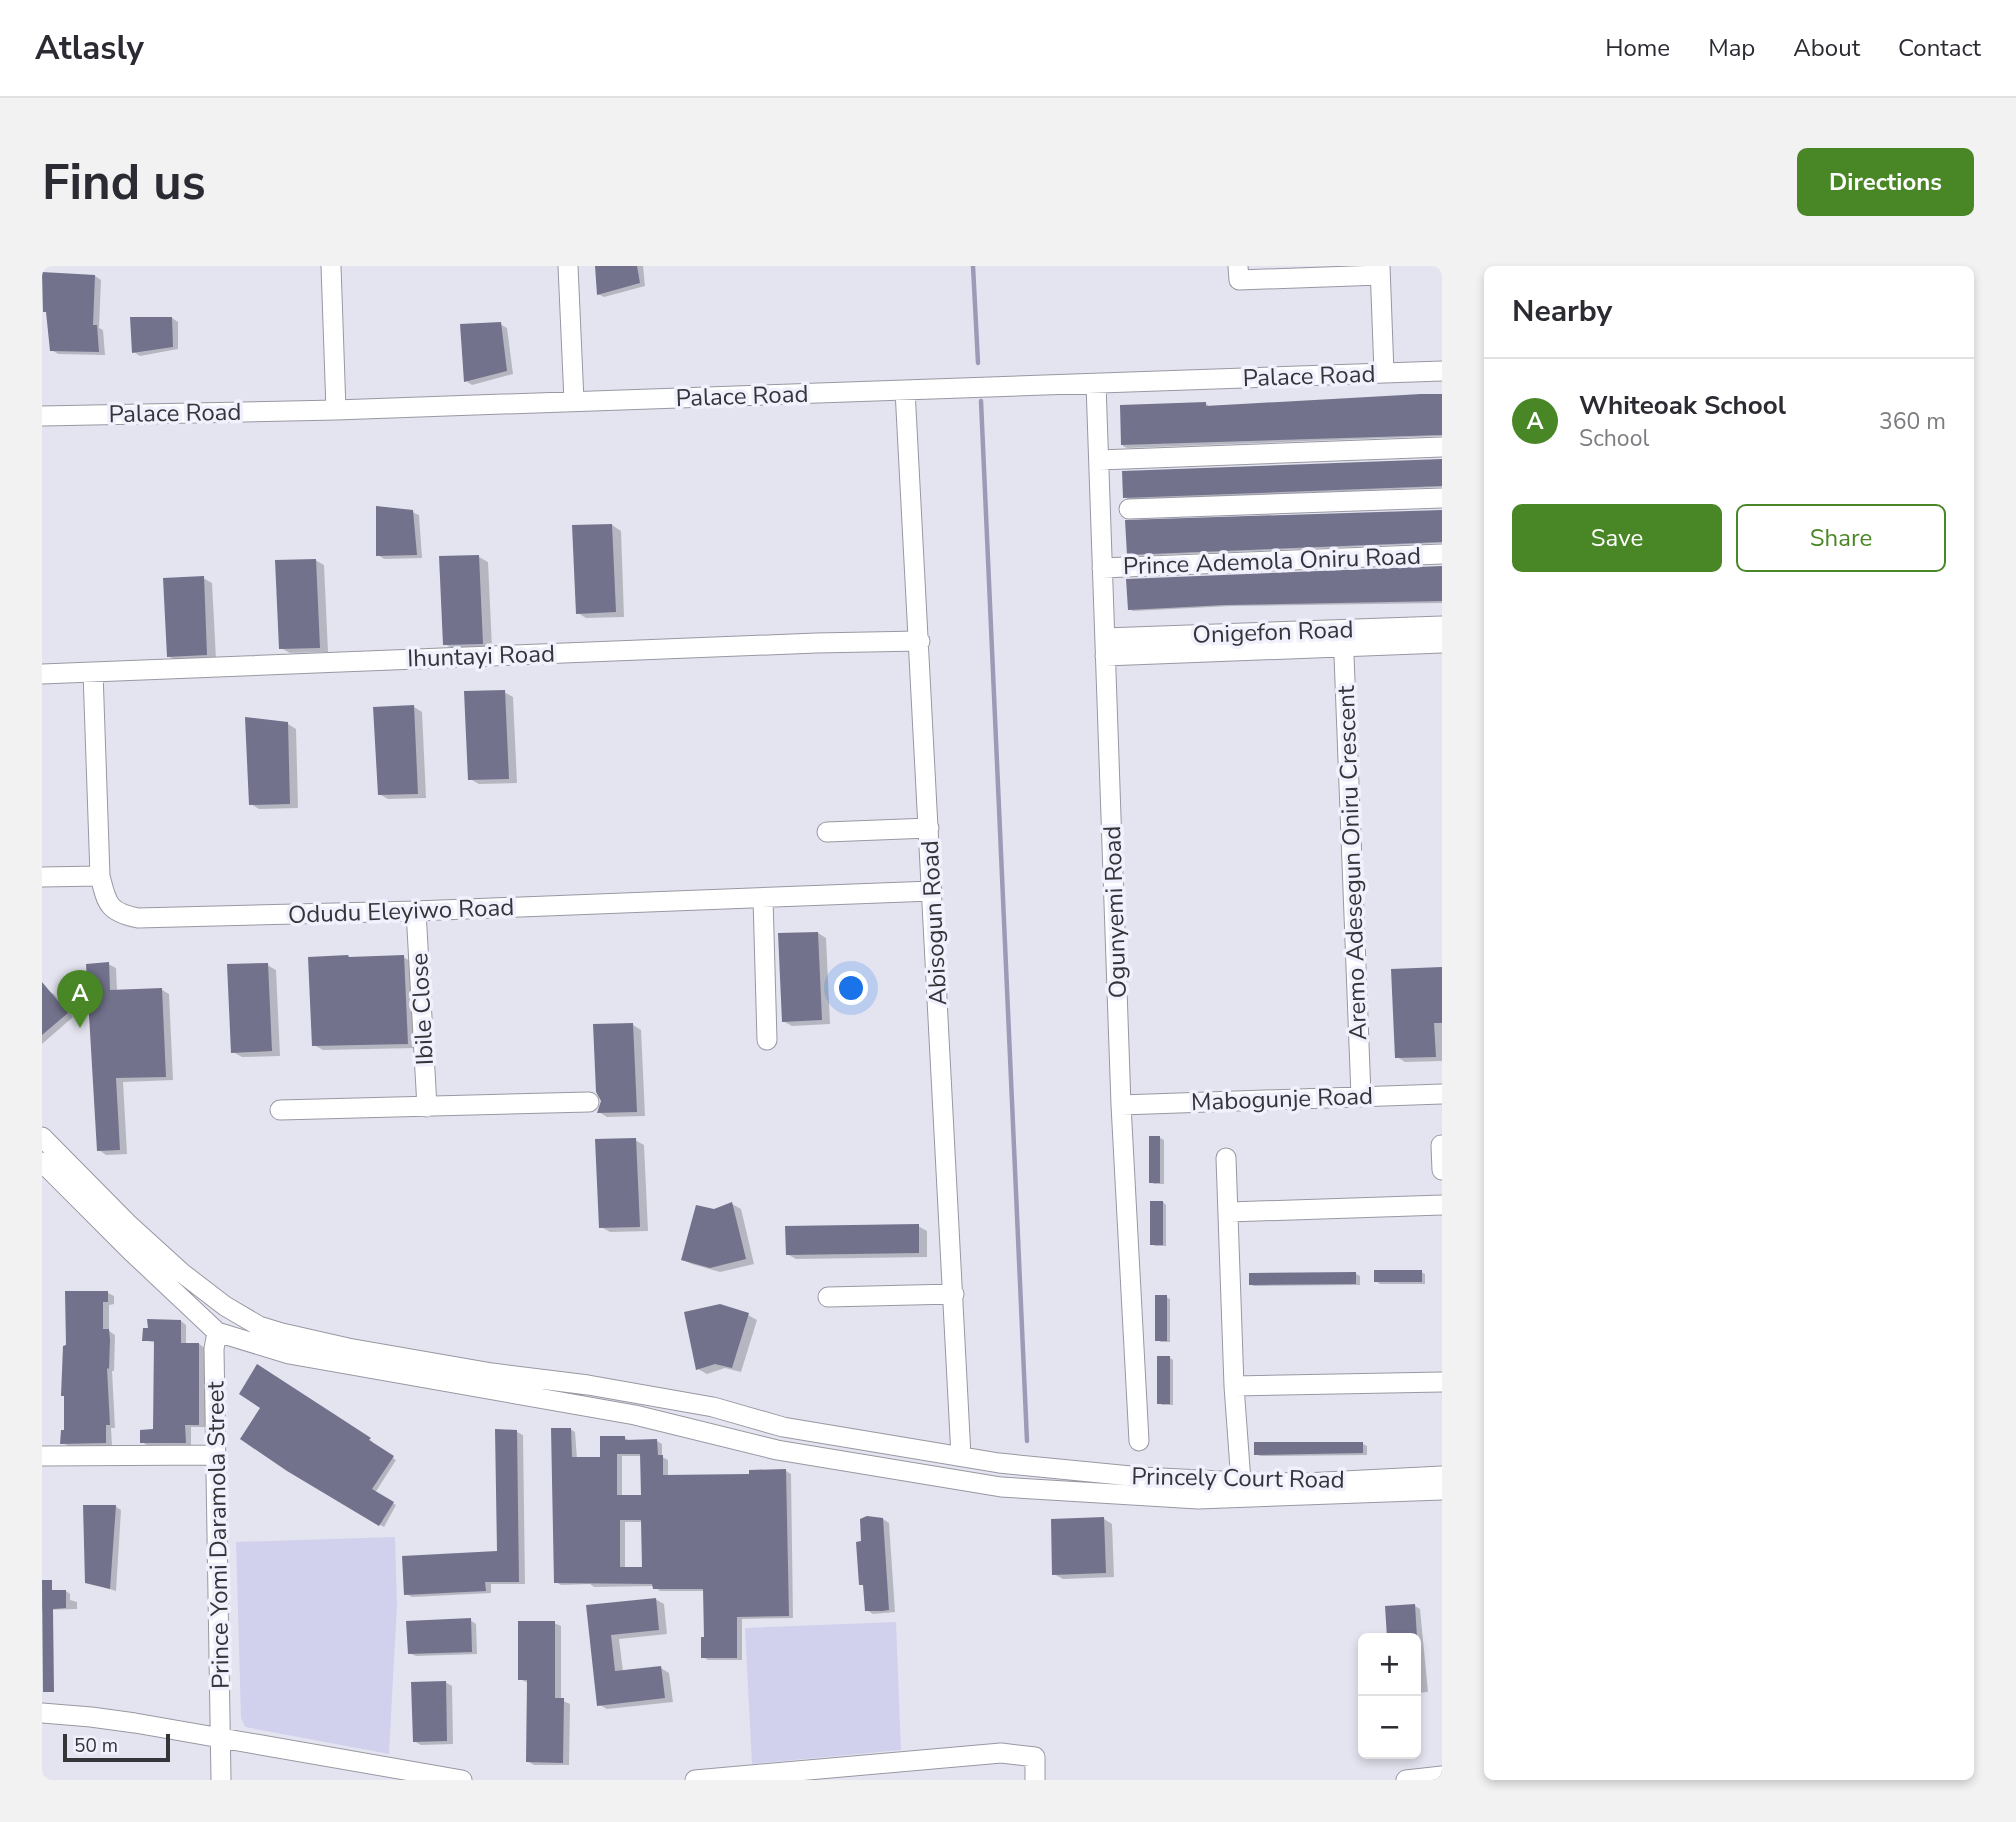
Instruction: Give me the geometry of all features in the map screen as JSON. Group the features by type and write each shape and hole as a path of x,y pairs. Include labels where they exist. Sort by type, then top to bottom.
{"street":[{"path":"331,266 337,410"},
{"path":"568,266 574,401"},
{"path":"1238,266 1239,280 1332,271 1380,270 1384,373"},
{"name":"Palace Road","path":"42,416 337,410 1442,371"},
{"name":"Ogunyemi Road","path":"1096,384 1121,1105 1139,1441"},
{"name":"Abisogun Road","path":"905,390 961,1456"},
{"path":"1099,460 1442,447"},
{"path":"1129,509 1442,498"},
{"name":"Prince Ademola Oniru Road","path":"1102,568 1442,554"},
{"name":"Onigefon Road","path":"1105,647 1343,638 1442,626"},
{"name":"Onigefon Road","path":"1343,638 1442,643"},
{"name":"Aremo Adesegun Oniru Crescent","path":"1343,638 1361,1096"},
{"name":"Ihuntayi Road","path":"42,674 920,640"},
{"name":"Odudu Eleyiwo Road","path":"93,672 100,876 106,902 119,915 138,918 416,911 932,891"},
{"path":"827,832 929,828"},
{"path":"42,877 100,876"},
{"path":"764,898 767,1040"},
{"name":"Ibile Close","path":"416,911 427,1107"},
{"name":"Mabogunje Road","path":"1121,1105 1442,1094"},
{"path":"280,1110 589,1102"},
{"name":"Princely Court Road","path":"42,1137 127,1223 181,1273 212,1297 260,1326 348,1348 492,1373 588,1385 713,1408 783,1427 1034,1466 1141,1477 1241,1482 1305,1483 1442,1476"},
{"path":"1441,1145 1442,1170"},
{"path":"1226,1158 1234,1386 1241,1482"},
{"path":"42,1161 132,1252 218,1332 289,1354 635,1415 777,1450 1001,1487 1198,1499 1442,1490"},
{"path":"1229,1212 1442,1205"},
{"path":"828,1297 954,1294"},
{"name":"Prince Yomi Daramola Street","path":"218,1332 214,1349 222,1780"},
{"path":"1234,1386 1442,1382"},
{"path":"777,1450 783,1427"},
{"path":"42,1456 215,1455"},
{"path":"42,1713 91,1717 462,1780"},
{"path":"695,1780 1001,1753 1035,1757 1035,1780"},
{"path":"1406,1780 1442,1776"}],"shaded area":[{"path":"395,1537 397,1604 389,1754 245,1727 241,1718 236,1542"},
{"path":"896,1622 901,1750 752,1764 745,1628"}],"building":[{"path":"595,266 637,266 640,283 597,295"},
{"path":"42,272 95,275 93,325 97,325 99,352 50,351 46,312 43,312"},
{"path":"130,317 172,317 173,347 132,353"},
{"path":"501,322 507,371 464,382 460,324"},
{"path":"1442,394 1442,435 1121,445 1120,405 1206,402 1206,406"},
{"path":"1442,459 1442,486 1123,498 1122,471"},
{"path":"376,506 413,510 417,555 376,556"},
{"path":"1442,510 1442,542 1127,555 1125,520"},
{"path":"612,524 616,612 576,614 572,525"},
{"path":"479,555 483,644 443,645 439,556"},
{"path":"316,559 320,648 279,649 275,560"},
{"path":"1442,566 1442,601 1225,605 1128,610 1126,579"},
{"path":"204,576 207,655 167,657 163,578"},
{"path":"505,690 509,779 468,780 464,691"},
{"path":"414,705 418,794 378,795 373,707"},
{"path":"245,717 288,722 290,804 249,805"},
{"path":"818,932 822,1020 782,1022 778,933"},
{"path":"404,955 408,1044 312,1046 308,957"},
{"path":"109,962 110,990 162,988 166,1077 116,1078 120,1150 97,1151 86,964"},
{"path":"268,963 272,1051 231,1053 227,964"},
{"path":"1442,967 1442,1023 1434,1023 1436,1057 1395,1058 1391,969"},
{"path":"42,982 68,1013 42,1035"},
{"path":"633,1023 637,1112 597,1113 601,1101 596,1092 593,1024"},
{"path":"1149,1136 1160,1136 1160,1183 1149,1183"},
{"path":"636,1138 640,1227 599,1228 595,1139"},
{"path":"1150,1201 1163,1201 1163,1245 1150,1245"},
{"path":"732,1202 746,1259 710,1268 681,1260 696,1205 714,1209"},
{"path":"919,1224 919,1253 786,1255 785,1226"},
{"path":"1374,1270 1422,1270 1422,1282 1374,1282"},
{"path":"1356,1272 1356,1284 1249,1285 1249,1273"},
{"path":"65,1291 108,1291 108,1302 103,1302 103,1329 109,1329 110,1340 109,1369 107,1368 110,1425 106,1425 106,1443 60,1444 61,1430 64,1430 64,1396 61,1396 63,1346 66,1345"},
{"path":"1155,1295 1167,1295 1167,1341 1155,1341"},
{"path":"720,1304 749,1313 732,1368 715,1364 696,1370 684,1312"},
{"path":"147,1319 181,1320 181,1343 199,1343 199,1425 185,1425 186,1443 140,1443 140,1430 153,1429 154,1341 142,1341 143,1328 148,1328"},
{"path":"1157,1356 1170,1356 1170,1404 1157,1404"},
{"path":"257,1364 371,1438 369,1440 394,1456 372,1489 394,1502 379,1526 287,1471 240,1439 260,1408 239,1394"},
{"path":"551,1428 571,1428 572,1457 600,1457 600,1436 625,1436 625,1440 657,1439 658,1455 663,1455 663,1475 749,1474 749,1470 786,1469 789,1616 737,1617 737,1658 701,1658 701,1637 704,1637 703,1589 653,1589 652,1584 554,1583","holes":["617,1454 640,1454 641,1495 617,1495","620,1520 641,1520 642,1567 620,1567"]},
{"path":"495,1429 517,1430 519,1582 485,1582 486,1591 404,1595 402,1556 497,1551"},
{"path":"1254,1442 1363,1442 1363,1453 1254,1455"},
{"path":"83,1505 116,1505 110,1589 85,1583"},
{"path":"867,1516 883,1518 889,1610 865,1611 863,1585 859,1585 856,1542 861,1541 860,1519"},
{"path":"1104,1517 1106,1573 1052,1575 1051,1519"},
{"path":"42,1580 52,1580 52,1590 66,1590 66,1608 53,1609 54,1692 43,1692"},
{"path":"656,1598 659,1630 611,1635 615,1671 661,1666 665,1698 597,1706 586,1605"},
{"path":"1415,1604 1417,1633 1387,1633 1385,1606"},
{"path":"471,1618 472,1652 408,1654 406,1621"},
{"path":"518,1621 555,1621 555,1698 564,1698 563,1763 526,1762 527,1680 518,1680"},
{"path":"446,1681 447,1741 413,1742 411,1682"}],"waterway":[{"path":"973,266 978,363"},
{"path":"981,401 1027,1441"}],"place":[{"name":"Whiteoak School","path":"80,1028"}]}
